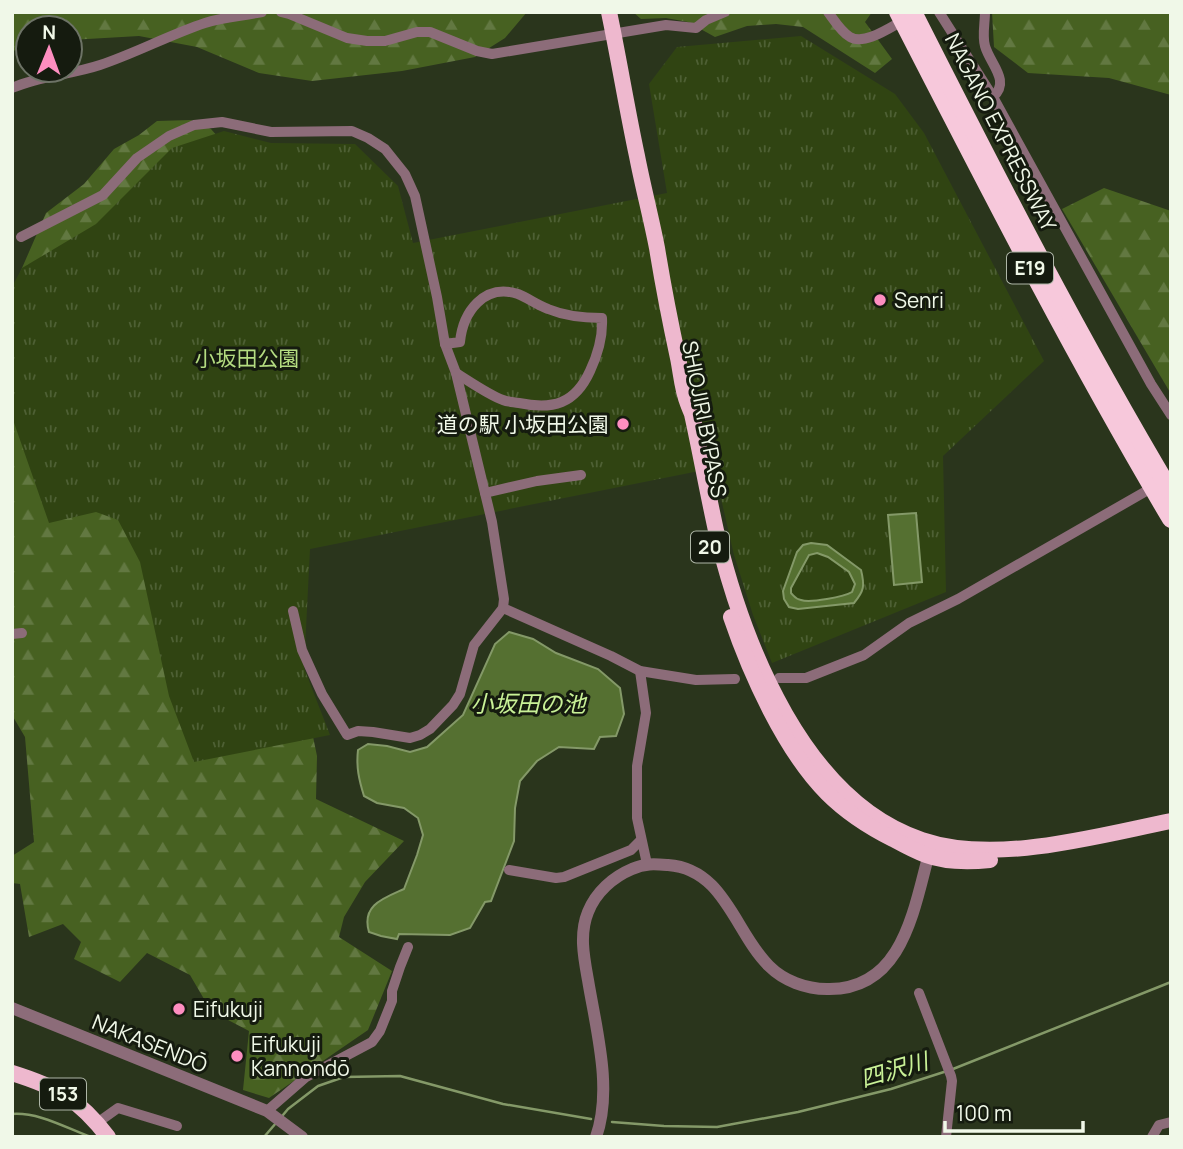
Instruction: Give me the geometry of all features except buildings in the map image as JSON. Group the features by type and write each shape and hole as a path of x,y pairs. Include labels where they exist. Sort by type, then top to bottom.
{"highway":[{"name":"SHIOJIRI BYPASS","path":"609,12 637,158 640,202 710,551 743,653 786,736 826,792 879,832 930,849"},
{"name":"NAGANO EXPRESSWAY","path":"898,12 1041,289 1115,425 1171,519"},
{"name":"NAGANO EXPRESSWAY","path":"916,12 1055,286 1171,492"},
{"name":"20","path":"930,849 951,860 1010,858 1171,821"},
{"name":"153","path":"12,1073 58,1091 84,1108 103,1130"}],"street":[{"path":"12,88 51,75 97,66 124,57 207,22 262,12"},
{"path":"281,12 347,38 386,41 417,32 430,32 477,51 492,54 666,25 696,28 724,12"},
{"path":"828,12 848,36 864,40 916,12"},
{"path":"939,12 993,97 1151,384 1171,415"},
{"path":"985,12 985,46 1000,79 1001,88 993,97"},
{"path":"20,237 103,195 137,158 169,136 194,125 222,122 271,132 352,131 385,149 405,174 415,196 445,344 456,373 492,522 503,586 503,608 474,645 465,682 453,705 430,729 410,738 358,731 347,735 322,694 302,650 293,611"},
{"path":"445,344 460,342 467,313 481,299 498,292 516,293 547,309 567,315 602,318 603,333 596,359 584,385 568,399 550,406 503,400 456,373"},
{"path":"485,493 537,481 581,475"},
{"path":"779,678 806,678 864,655 909,623 958,599 1171,476"},
{"path":"503,608 640,671 696,680 735,679"},
{"path":"640,671 646,713 636,766 637,818 647,864"},
{"path":"509,870 564,877 631,849 641,840"},
{"path":"596,1137 603,1107 602,1071 583,939 588,912 603,888 625,872 647,864 675,866 691,871 715,888 726,901 755,950 770,967 786,978 816,989 849,987 865,981 888,963 897,952 910,923 930,849"},
{"path":"270,1113 306,1077 372,1042 388,1011 408,947"},
{"path":"919,993 952,1081 946,1137"},
{"name":"NAKASENDŌ","path":"12,1008 270,1113 302,1137"},
{"path":"103,1130 118,1108 177,1126"},
{"path":"1152,1137 1159,1125 1171,1122"}],"green space":[{"path":"12,12 527,12 505,38 475,57 402,71 312,81 259,73 197,47 139,36 84,39 84,14 14,14 12,51"},
{"path":"633,12 872,12 865,22 892,59 875,73 803,27 776,24 747,26 715,37 688,22 666,18 641,19"},
{"path":"992,12 1171,12 1171,95 1109,78 1028,73 994,47"},
{"name":"小坂田公園","path":"801,36 895,94 924,133 1044,361 943,456 946,592 772,663 734,555 714,468 310,549 304,668 330,735 194,762 169,696 140,562 118,520 96,512 49,523 12,417 12,287 22,268 96,224 172,148 224,131 271,143 355,144 398,186 413,243 667,193 649,84 677,47"},
{"path":"191,120 211,129 224,144 304,693 317,756 316,799 404,841 365,882 344,917 339,937 392,971 368,1030 269,1098 243,1090 249,1031 211,1011 190,975 147,953 120,982 74,959 81,942 63,924 29,937 20,884 12,883 12,856 34,842 25,737 12,715 12,291 46,213 84,184 114,149 157,121"},
{"path":"1104,188 1171,211 1171,394 1062,209"}],"water":[{"path":"916,513 922,582 894,585 888,515"},
{"path":"803,545 827,545 861,570 863,588 854,603 798,609 789,607 783,591 797,552","holes":["817,553 828,557 849,572 855,584 852,592 819,600 805,601 795,598 791,588 809,555"]},
{"name":"小坂田の池","path":"509,632 533,639 556,653 598,669 620,688 624,714 616,736 600,737 594,749 559,747 537,761 520,781 515,808 514,841 491,901 485,902 470,928 450,935 399,934 397,939 369,932 367,923 371,909 382,899 404,889 423,835 418,818 404,808 377,803 364,796 358,773 358,750 368,744 410,752 427,747 463,715 495,644"}],"waterway":[{"name":"四沢川","path":"953,1069 1171,982"},
{"name":"四沢川","path":"612,1122 717,1127 798,1112 891,1089 947,1071"},
{"name":"四沢川","path":"283,1115 318,1086 344,1077 400,1076 503,1104 591,1119"},
{"name":"四沢川","path":"12,1114 32,1115 91,1137"},
{"name":"四沢川","path":"264,1137 276,1123"}],"place":[{"name":"Senri","path":"880,300"},
{"name":"道の駅 小坂田公園","path":"623,424"},
{"name":"Eifukuji","path":"179,1009"},
{"name":"Eifukuji Kannondō","path":"237,1056"}]}
